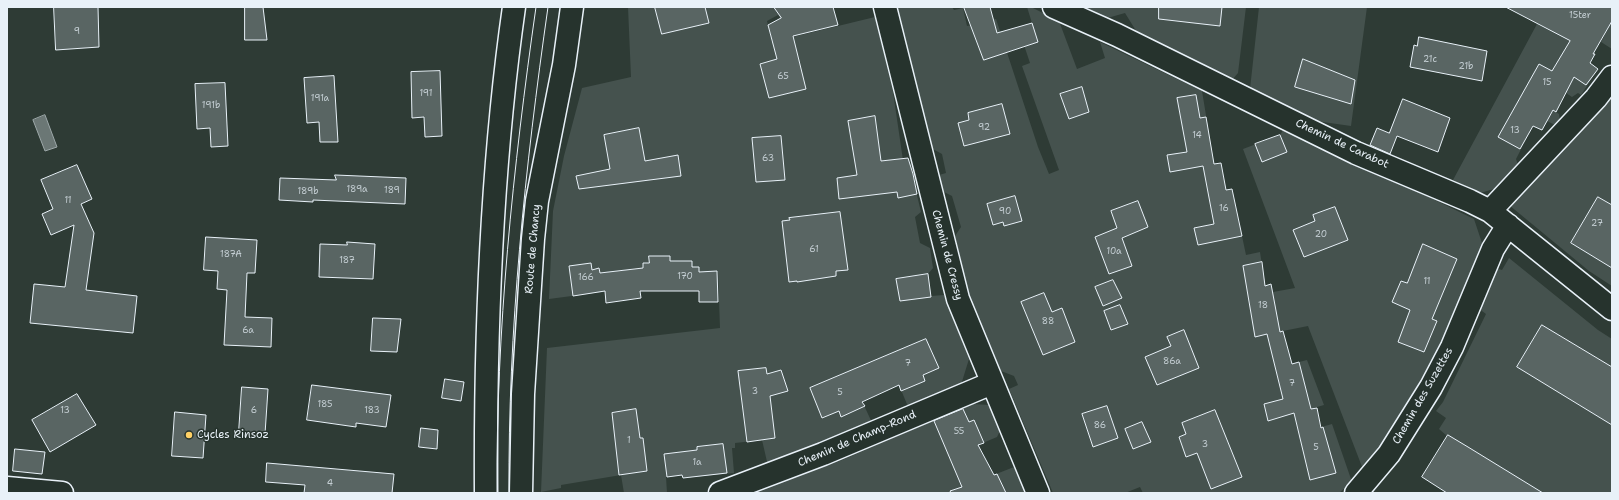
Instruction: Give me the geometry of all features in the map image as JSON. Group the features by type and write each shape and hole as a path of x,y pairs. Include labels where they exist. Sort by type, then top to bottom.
{"street":[{"path":"486,493 487,343 492,240 500,128 514,7"},
{"name":"Route de Chancy","path":"521,493 523,394 533,239 537,202 564,65 572,7"},
{"name":"Chemin de Cressy","path":"885,7 958,299 1038,493"},
{"name":"Chemin de Carabot","path":"1054,7 1124,39 1356,153 1470,201 1490,211 1612,309"},
{"path":"1490,211 1596,98 1612,77"},
{"name":"Chemin des Suzettes","path":"1356,493 1389,454 1431,387 1452,347 1493,249 1508,226"},
{"name":"Chemin de Champ-Rond","path":"720,493 823,454 992,383"},
{"path":"7,488 62,493"}],"shaded area":[{"path":"628,7 814,7 781,19 778,15 767,21 772,42 875,17 893,92 904,167 910,166 921,212 915,217 920,243 930,248 933,268 928,274 931,296 944,295 969,359 960,388 909,409 899,385 862,401 874,427 768,466 762,440 735,443 735,448 732,448 734,473 683,478 682,475 666,477 667,493 624,493 621,475 561,485 561,488 541,492 547,348 720,328 718,272 699,272 699,267 692,267 692,261 670,261 670,256 649,256 649,263 643,263 642,274 640,274 639,268 600,273 602,292 549,299 553,211 564,156 582,88 631,77"},
{"path":"896,7 952,7 954,10 963,8 967,26 996,19 1038,147 1049,174 1059,170 1022,66 1030,63 1018,27 1032,23 1027,7 1031,7 1059,21 1077,69 1105,58 1100,42 1202,91 1214,164 1214,224 1194,228 1198,244 1242,236 1246,255 1260,252 1265,285 1271,284 1273,292 1295,288 1243,149 1280,135 1285,127 1474,219 1484,249 1434,365 1403,420 1364,472 1308,326 1283,331 1291,364 1307,360 1324,405 1296,413 1300,433 1332,424 1352,482 1339,493 1143,493 1140,487 1125,493 1053,493 1009,389 1018,385 1014,376 1001,371 970,299 955,236 961,227 952,196 944,192 939,175 946,173 942,154 931,148"},
{"path":"1076,7 1246,7 1238,73 1232,80 1138,34 1125,13 1104,19"},
{"path":"1259,7 1367,7 1351,126 1316,121 1250,89"},
{"path":"1612,21 1612,49 1601,42"},
{"path":"1537,24 1595,54 1590,63 1598,69 1581,95 1578,93 1572,97 1566,93 1556,112 1559,114 1560,121 1557,126 1547,121 1542,131 1533,126 1516,159 1519,168 1501,187 1480,193 1453,180"},
{"path":"1612,91 1612,205 1598,197 1571,243 1612,268 1612,286 1589,271 1509,205"},
{"path":"45,115 57,147 45,151 33,120"},
{"path":"1509,258 1598,330 1612,339 1612,367 1542,325 1517,366 1612,425 1612,493 1543,493 1447,436 1439,429 1446,418 1436,411 1443,402 1486,314 1478,308 1496,268 1502,270"},
{"path":"972,404 990,405 1001,429 997,437 978,445 991,476 1014,467 1027,493 756,493 842,460"}],"building":[{"path":"54,7 98,7 99,47 56,50"},
{"path":"245,7 263,7 267,40 245,40"},
{"path":"655,7 705,7 709,23 662,34"},
{"path":"774,7 833,7 838,25 793,36 806,89 769,98 760,64 777,59 768,25 781,18"},
{"path":"964,7 990,7 997,33 1032,23 1038,42 984,60"},
{"path":"1159,7 1222,7 1220,26 1159,19"},
{"path":"1506,7 1612,7 1612,21 1593,54 1595,54 1590,63 1598,69 1586,85 1574,77 1556,112 1553,110 1542,130 1533,126 1520,149 1498,137 1539,64 1552,71 1570,41"},
{"path":"1419,37 1487,51 1482,81 1410,67 1414,45 1417,46"},
{"path":"1303,59 1355,80 1351,104 1295,87"},
{"path":"440,71 442,136 425,137 424,117 412,118 411,72"},
{"path":"334,76 338,142 320,142 319,122 307,123 304,78"},
{"path":"225,83 228,146 211,147 210,128 197,129 195,84"},
{"path":"1082,87 1089,112 1069,119 1060,94"},
{"path":"1196,95 1200,118 1206,117 1214,164 1221,163 1226,190 1232,189 1242,236 1198,245 1194,228 1214,224 1203,166 1170,172 1167,155 1187,152 1177,98"},
{"path":"1403,99 1450,118 1438,152 1397,136 1390,154 1370,145 1377,128 1389,133"},
{"path":"1002,104 1010,134 964,146 958,123 969,120 968,113"},
{"path":"875,116 881,161 908,158 917,194 898,198 897,192 839,199 837,178 857,175 848,121"},
{"path":"639,128 645,161 678,155 681,176 579,189 576,176 610,169 604,135"},
{"path":"1280,135 1287,152 1262,162 1255,144"},
{"path":"781,136 785,180 756,182 752,138"},
{"path":"77,165 92,199 81,204 94,233 86,290 137,296 133,333 30,323 34,284 65,287 74,225 51,235 42,214 53,209 41,180"},
{"path":"335,175 406,178 405,204 279,200 280,178 336,180"},
{"path":"1015,196 1022,221 1004,226 1003,222 993,225 987,204"},
{"path":"1598,197 1612,205 1612,268 1571,243"},
{"path":"1138,201 1148,227 1122,238 1132,266 1109,274 1095,237 1117,228 1111,211"},
{"path":"1335,207 1348,240 1304,257 1293,230 1315,221 1313,215"},
{"path":"840,212 848,270 836,271 836,276 789,282 782,221 790,220 789,218"},
{"path":"206,237 257,240 255,273 247,273 245,317 272,318 271,347 224,345 227,290 217,289 218,271 204,270"},
{"path":"347,242 375,244 373,279 319,277 320,244 347,245"},
{"path":"1423,244 1457,259 1432,319 1437,321 1424,352 1398,342 1410,310 1392,302 1401,281 1407,283"},
{"path":"649,256 670,256 670,261 692,261 692,267 699,267 699,272 717,271 718,302 699,302 699,291 640,291 641,298 606,303 605,291 573,296 569,266 591,263 592,270 599,268 600,273 643,268 643,263 649,263"},
{"path":"1262,262 1265,286 1271,284 1280,332 1283,331 1292,364 1299,362 1311,409 1317,408 1321,428 1323,427 1336,473 1310,480 1294,413 1268,421 1264,404 1283,399 1267,334 1255,337 1243,266"},
{"path":"928,274 931,297 900,301 896,279"},
{"path":"1113,280 1122,298 1103,306 1095,287"},
{"path":"1044,293 1052,312 1062,308 1075,342 1043,355 1021,302"},
{"path":"1120,305 1128,324 1111,330 1104,311"},
{"path":"373,318 401,319 397,352 371,351"},
{"path":"1542,325 1612,367 1612,425 1517,367"},
{"path":"1184,330 1199,368 1157,385 1145,357 1171,346 1167,337"},
{"path":"926,339 939,368 923,375 925,381 901,391 899,385 862,402 865,406 841,417 839,411 822,418 810,388"},
{"path":"766,368 767,374 781,370 788,391 770,396 775,438 747,442 738,371"},
{"path":"445,379 464,382 461,401 442,398"},
{"path":"312,385 391,395 386,427 356,423 356,427 307,420"},
{"path":"242,387 268,389 265,434 239,432"},
{"path":"77,394 96,425 50,452 32,420"},
{"path":"1107,406 1118,438 1093,447 1082,414"},
{"path":"636,409 640,438 643,438 647,471 619,475 612,413"},
{"path":"963,409 969,422 974,420 984,443 978,445 994,475 997,474 1006,493 951,493 950,491 962,487 934,421"},
{"path":"1215,410 1242,477 1211,489 1197,453 1186,457 1179,437 1186,434 1182,423"},
{"name":"Cycles Rinsoz","path":"175,412 206,415 203,458 172,456"},
{"path":"1142,422 1151,442 1133,449 1125,429"},
{"path":"421,428 438,430 437,449 419,447"},
{"path":"1448,435 1543,493 1447,493 1422,477"},
{"path":"723,444 727,473 683,478 682,475 667,477 664,454 697,450 697,447"},
{"path":"15,449 45,452 42,474 13,471"},
{"path":"267,463 394,474 392,493 304,493 305,485 266,482"}],"tram line":[{"path":"497,493 497,432 503,310 513,189 536,7"},
{"path":"509,493 509,432 515,310 525,189 548,7"}],"place":[{"name":"Cycles Rinsoz","path":"189,435"}]}
